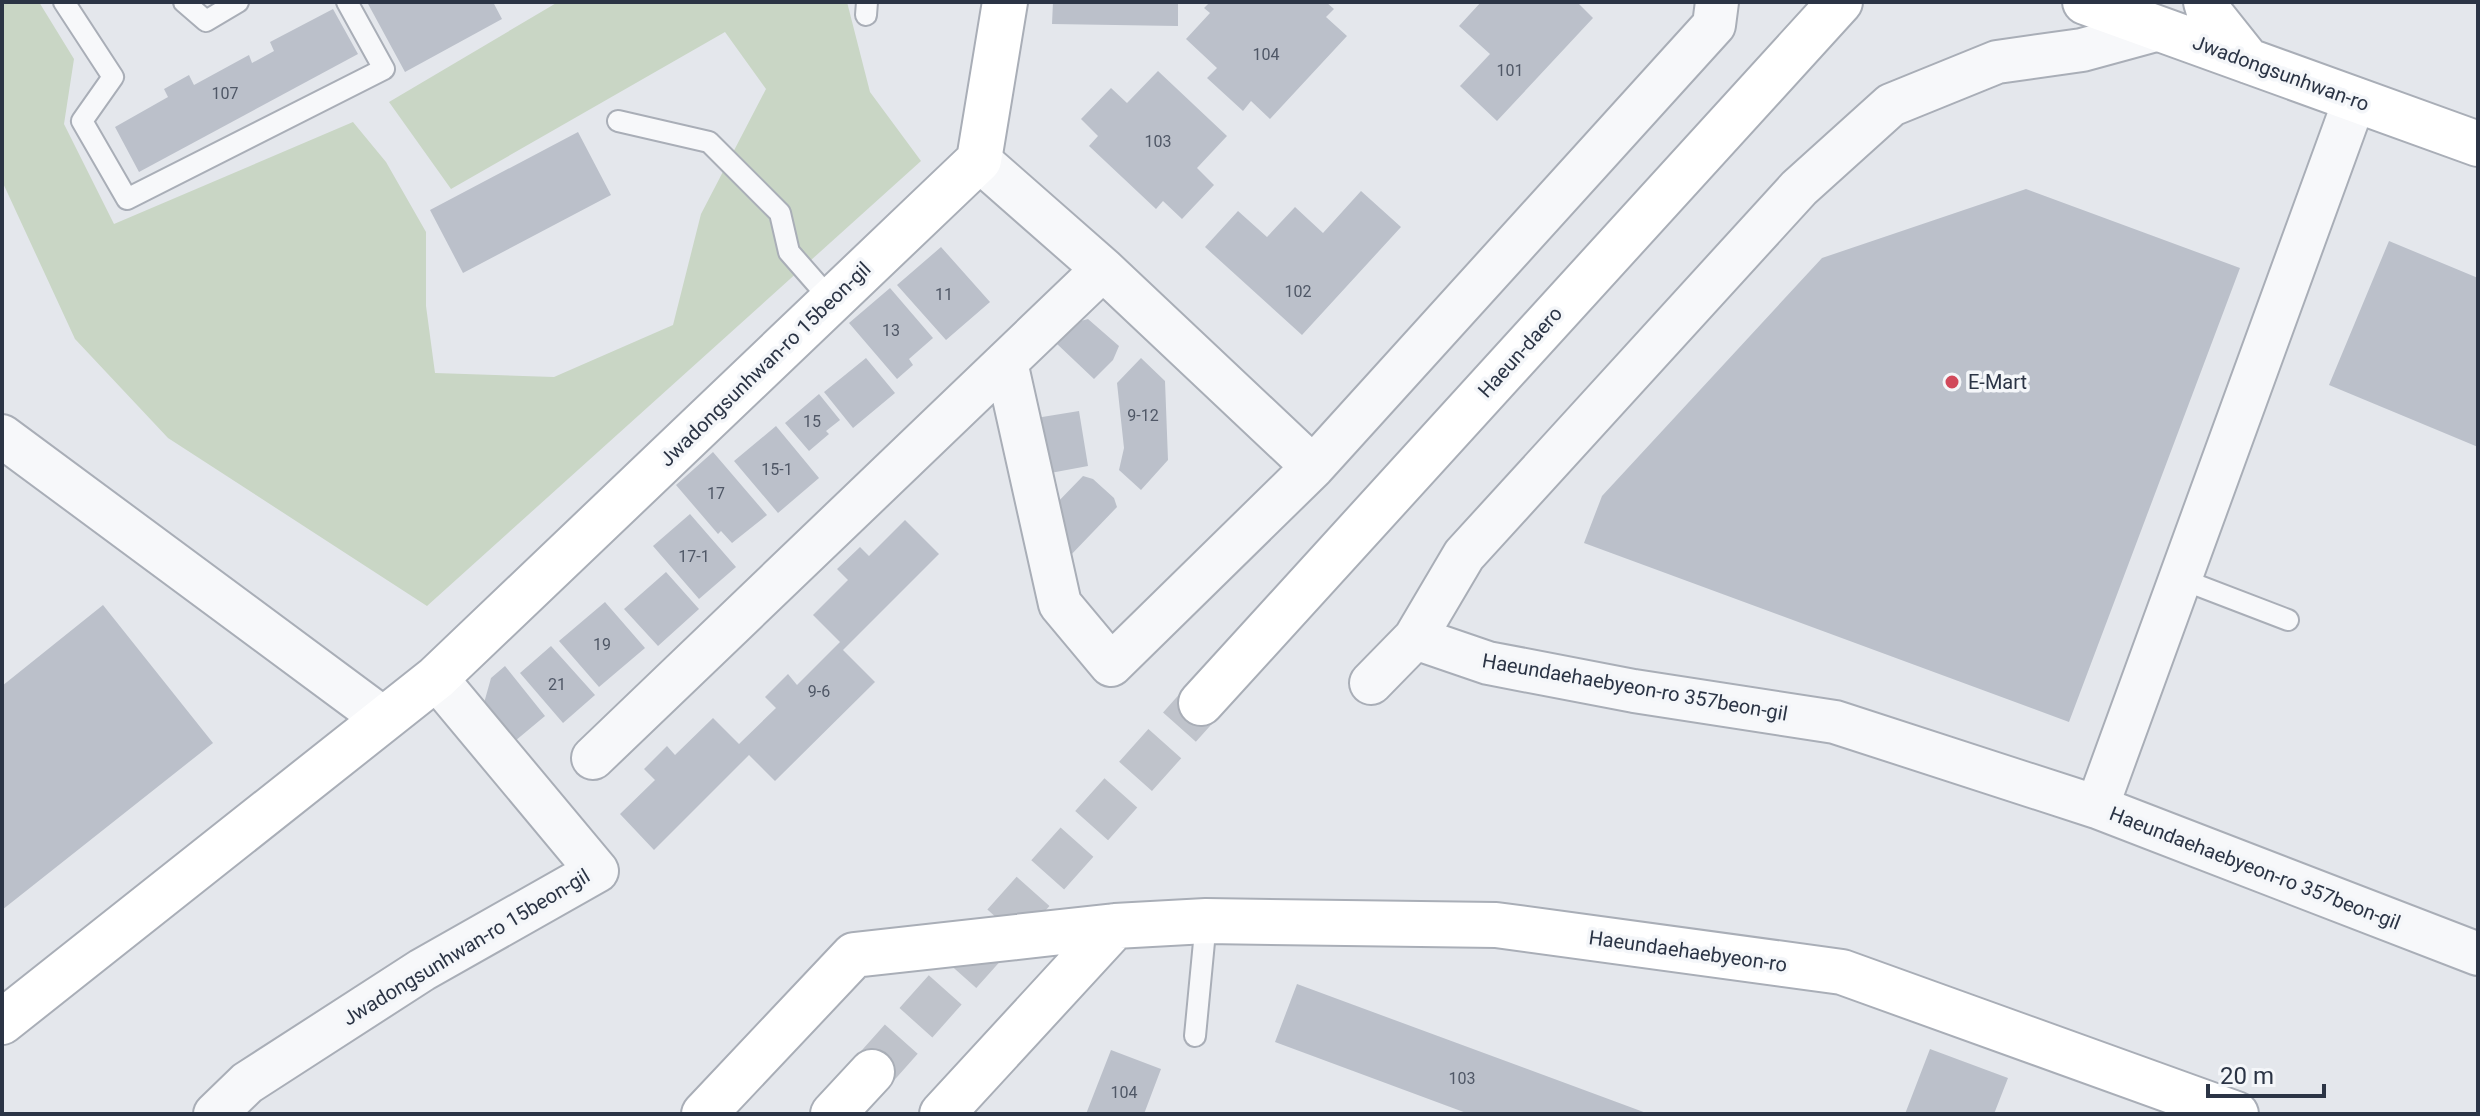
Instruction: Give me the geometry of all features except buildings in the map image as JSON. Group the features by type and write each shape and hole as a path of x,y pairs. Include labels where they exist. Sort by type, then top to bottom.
{"street":[{"path":"1005,2 979,160 1103,269 1313,467"},
{"path":"1006,362 1060,604 1111,665 1313,467 1714,25 1717,2"},
{"name":"Haeun-daero","path":"1201,703 1840,2"},
{"name":"Jwadongsunhwan-ro","path":"2085,2 2478,144"},
{"path":"2206,2 2209,12 2248,61"},
{"path":"1371,683 1415,638 1464,555 1799,188 1891,105 1997,62 2082,50 2159,29"},
{"path":"2097,807 2355,99"},
{"name":"Jwadongsunhwan-ro 15beon-gil","path":"2,1022 436,678 979,160"},
{"path":"593,758 1103,269"},
{"path":"2,436 384,719"},
{"name":"Haeundaehaebyeon-ro 357beon-gil","path":"1415,638 1488,663 1634,691 1835,722 2097,807 2478,954"},
{"name":"Jwadongsunhwan-ro 15beon-gil","path":"215,1114 247,1083 422,970 597,871 436,678"},
{"name":"Haeundaehaebyeon-ro","path":"704,1114 854,955 1115,926 1206,921 1496,925 1842,972 2236,1114"},
{"path":"942,1114 1115,926"},
{"path":"833,1114 872,1072"}],"lane":[{"path":"64,2 113,77 82,121 127,199 384,69 347,2"},
{"path":"184,2 206,21 238,2"},
{"path":"618,121 709,142 780,213 789,252 831,300"},
{"path":"2181,579 2288,620"},
{"path":"1195,1036 1206,921"}],"green space":[{"path":"2,2 39,2 74,59 64,124 114,224 353,122 386,162 426,232 426,306 435,373 554,377 673,325 701,214 766,89 725,32 451,189 389,102 558,2 847,2 870,92 921,161 427,606 168,438 75,339 2,181"}],"tunnel":[{"path":"872,1072 1201,703"}],"place":[{"name":"E-Mart","path":"1952,382"}]}
